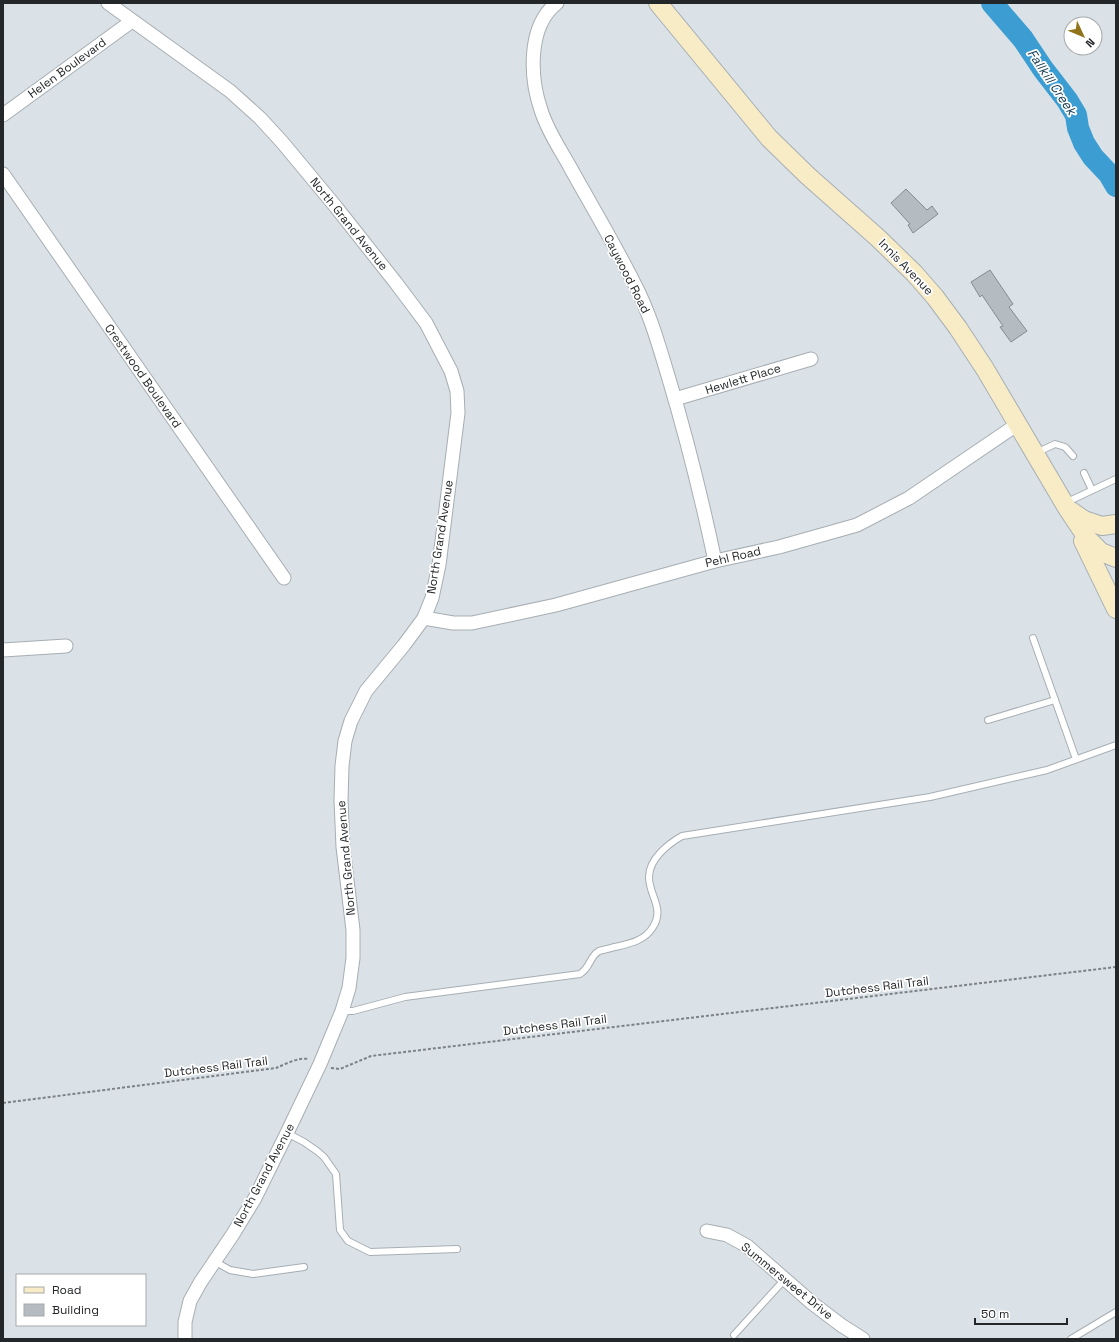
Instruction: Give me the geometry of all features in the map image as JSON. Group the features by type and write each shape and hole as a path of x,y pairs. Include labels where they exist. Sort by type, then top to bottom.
{"main road":[{"name":"Innis Avenue","path":"658,3 769,138 808,176 878,238 914,273 935,297 985,369 1065,506 1087,538 1101,552 1116,558"},
{"path":"1065,506 1084,520 1102,526 1116,524"},
{"path":"1065,506 1116,609"}],"street":[{"name":"North Grand Avenue","path":"108,3 230,90 260,118 282,142 336,207 426,323 451,371 457,391 458,413 439,564 432,598 424,618 366,692 352,721 345,741 342,766 341,800 343,847 353,930 353,958 349,988 342,1011 320,1064 288,1133 251,1204 190,1301 185,1322 185,1339"},
{"name":"Caywood Road","path":"557,3 551,7 541,23 535,41 532,62 533,75 541,110 555,140 635,283 654,329 675,399 706,515 715,561"},
{"name":"Helen Boulevard","path":"3,115 132,21"},
{"name":"Crestwood Boulevard","path":"3,174 284,578"},
{"name":"Hewlett Place","path":"675,399 811,359"},
{"name":"Pehl Road","path":"424,618 453,623 472,623 556,606 715,561 779,547 857,525 909,498 1018,424"},
{"path":"3,650 66,646"},
{"name":"Summersweet Drive","path":"706,1231 727,1236 747,1246 841,1326 863,1339"}],"lane":[{"path":"1035,454 1055,444 1065,447 1073,456"},
{"path":"1084,473 1092,490"},
{"path":"1065,506 1092,490 1116,479"},
{"path":"1033,638 1076,760"},
{"path":"988,720 1055,700"},
{"path":"342,1011 353,1011 405,997 580,974 586,970 593,956 600,951 636,942 646,936 653,928 657,918 658,908 649,876 652,866 660,853 670,843 682,836 930,797 1047,770 1116,745"},
{"path":"288,1133 321,1154 336,1174 340,1230 348,1241 370,1252 457,1248"},
{"path":"214,1261 230,1270 253,1274 304,1267"},
{"path":"734,1335 785,1279"},
{"path":"1071,1339 1116,1312"}],"path":[{"name":"Dutchess Rail Trail","path":"3,1103 276,1068 296,1060 306,1058 336,1069 371,1056 1116,967"}],"building":[{"path":"906,189 927,210 932,206 938,214 913,233 908,225 910,224 891,203"},
{"path":"990,270 1013,304 1009,307 1027,331 1011,342 1000,327 1003,326 982,295 980,297 971,282"}],"waterway":[{"name":"Fallkill Creek","path":"992,3 1023,39 1043,69 1067,100 1076,115 1078,128 1084,143 1093,157 1109,174 1116,186"}]}
